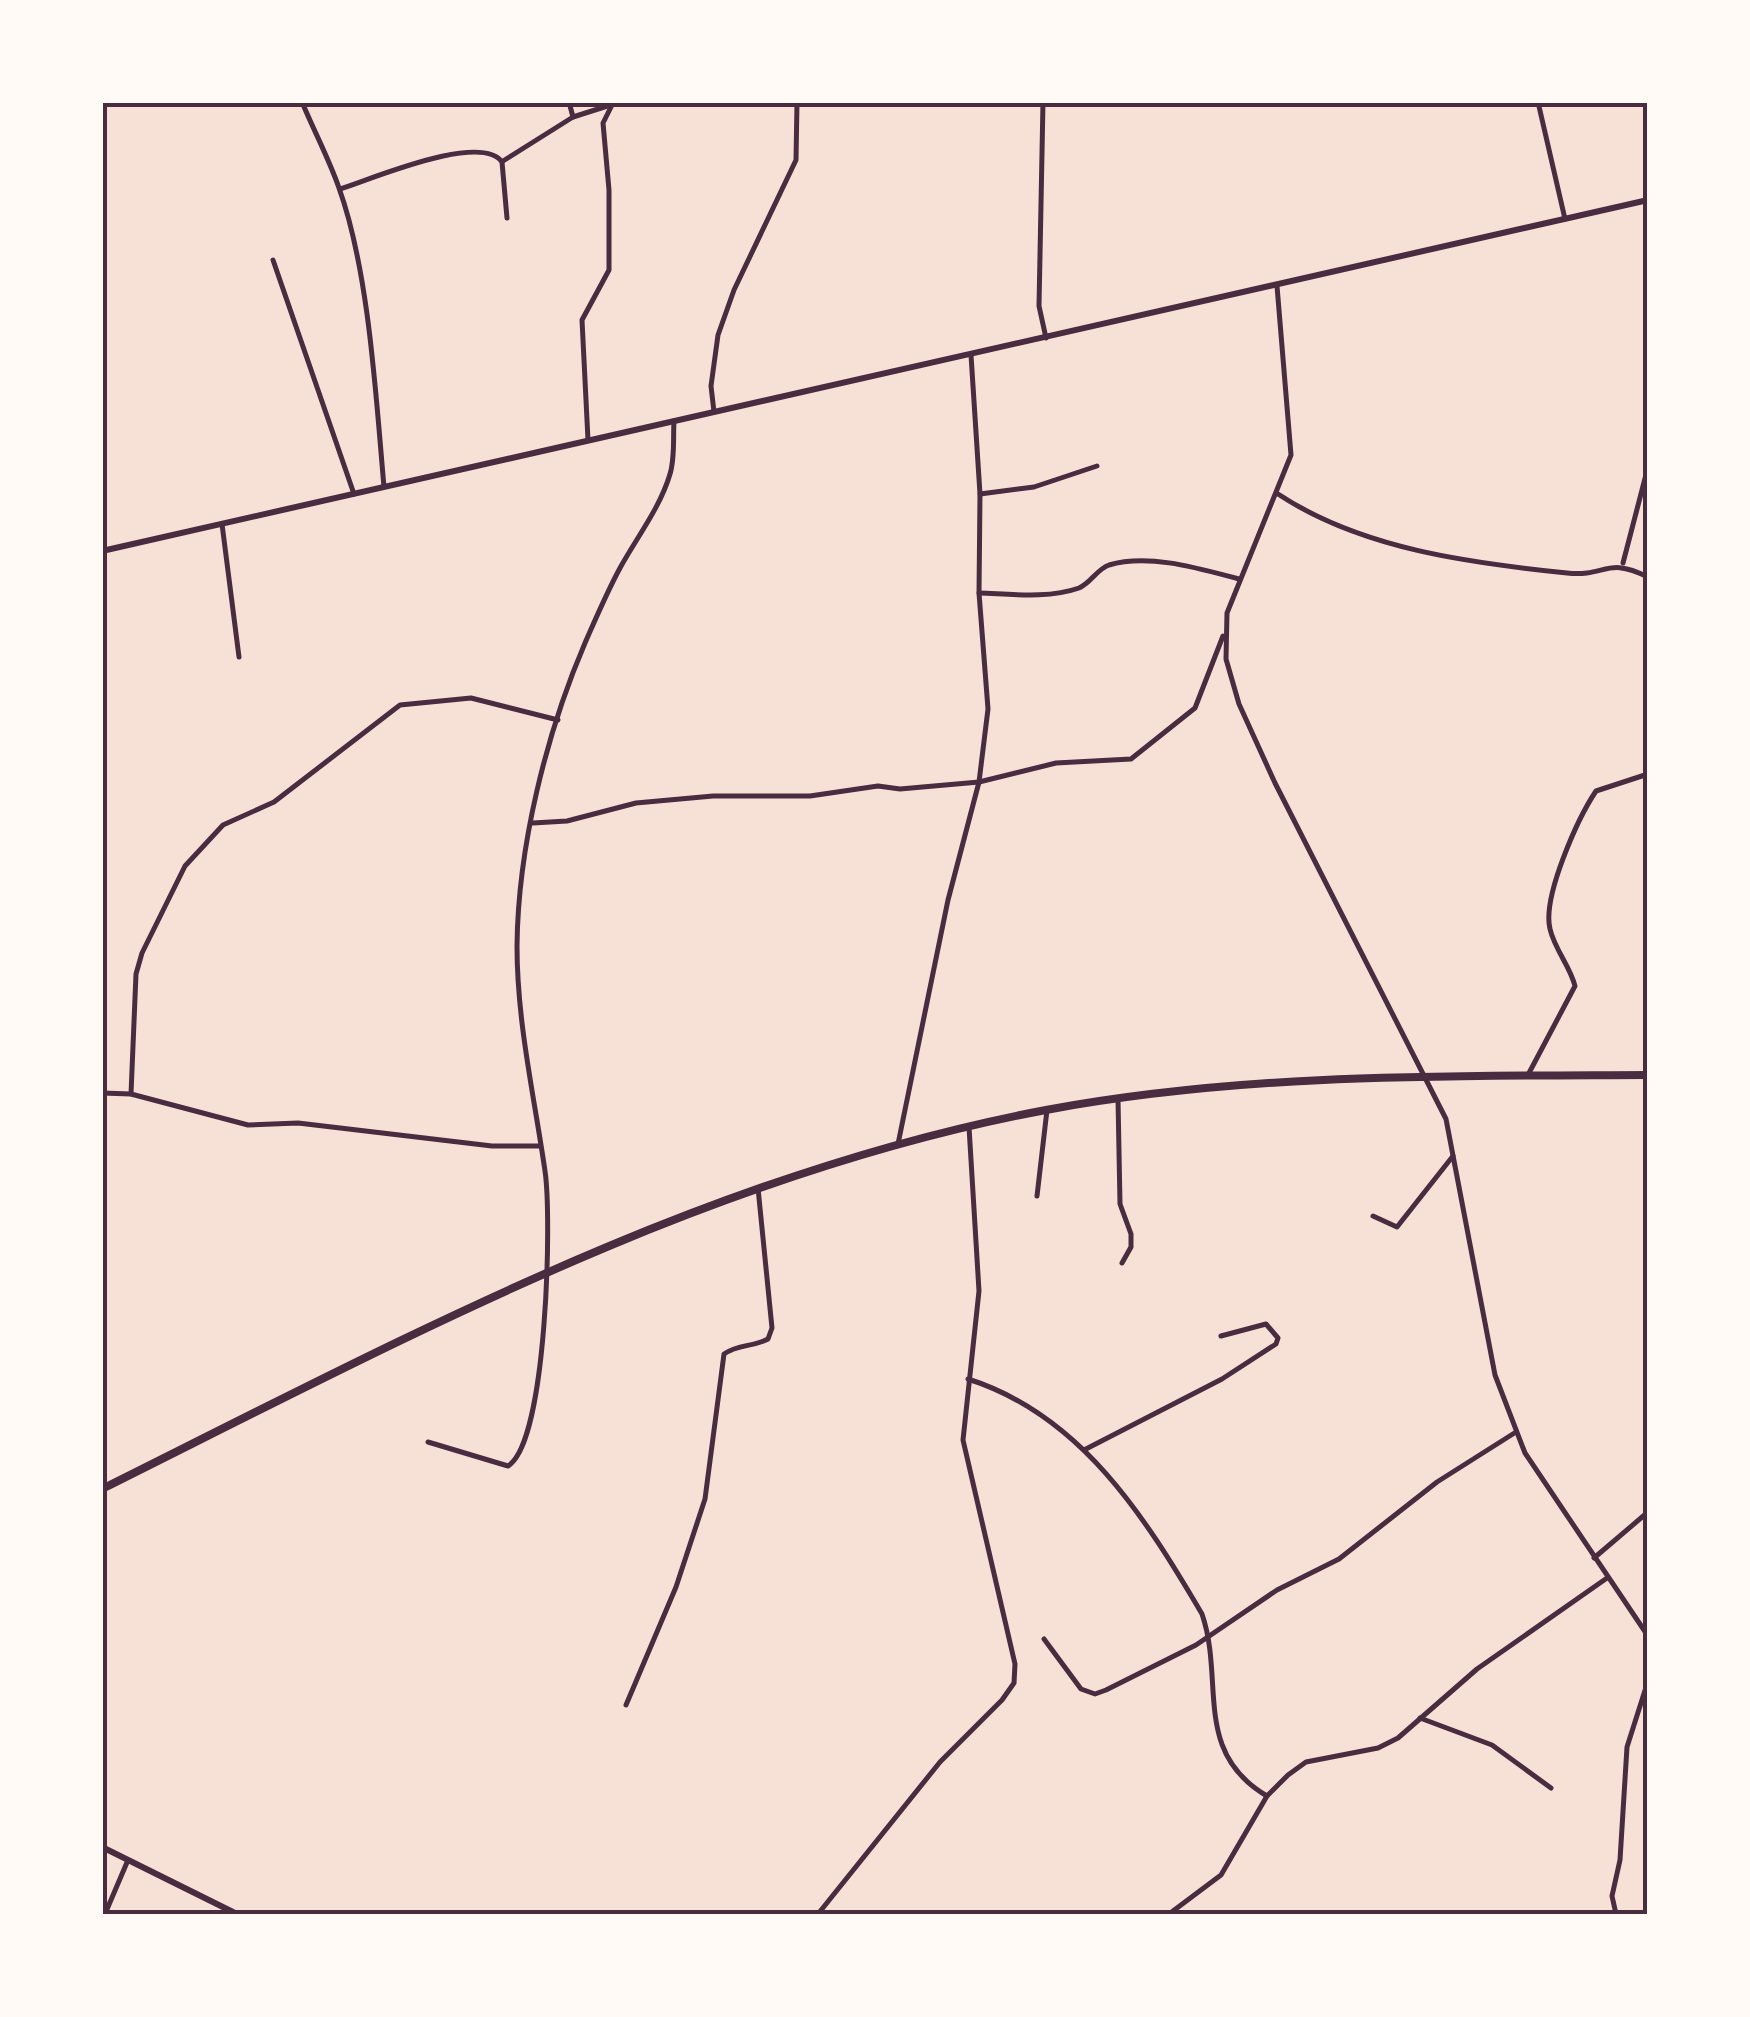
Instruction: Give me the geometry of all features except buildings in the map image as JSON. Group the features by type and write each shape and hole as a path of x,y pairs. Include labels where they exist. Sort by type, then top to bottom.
{"main road":[{"path":"102,551 1566,222 1648,200"},
{"path":"102,1489 651,1226 898,1144 1047,1110 1265,1083 1529,1073 1648,1075"},
{"path":"102,1847 237,1914"}],"street":[{"path":"302,102 340,189 368,341 384,487"},
{"path":"569,102 574,117"},
{"path":"502,162 574,117 620,102"},
{"path":"714,412 712,386 718,335 734,290 796,160 797,102"},
{"path":"1042,102 1040,306 1046,338"},
{"path":"1538,102 1566,222"},
{"path":"588,441 582,320 608,270 609,190 603,123 610,107"},
{"path":"340,189 464,150 486,150 502,162 507,218"},
{"path":"273,260 306,345 354,494"},
{"path":"533,824 675,799 810,796 846,789 979,782 1056,763 1136,756 1194,708 1224,634 1239,580 1291,455 1276,286"},
{"path":"898,1144 948,900 979,782 988,709 979,593 980,494 971,355"},
{"path":"428,1442 497,1465 515,1462 524,1442 542,1360 546,1273 546,1174 522,1040 517,942 533,824 558,720 584,646 672,470 674,422"},
{"path":"980,494 1034,487 1096,466"},
{"path":"1623,564 1648,467"},
{"path":"1278,494 1308,514 1364,536 1432,552 1574,574 1623,564 1648,576"},
{"path":"222,524 239,657"},
{"path":"979,593 1065,591 1082,587 1101,569 1120,564 1162,563 1239,580"},
{"path":"1224,634 1226,660 1254,736 1446,1119 1495,1375 1516,1432 1525,1453 1648,1636"},
{"path":"131,1094 136,974 142,953 185,866 223,825 274,802 400,706 471,698 558,720"},
{"path":"1529,1073 1575,986 1548,926 1550,903 1566,852 1596,790 1648,774"},
{"path":"102,1093 131,1094 248,1125 298,1123 492,1146 540,1146"},
{"path":"1118,1099 1120,1204 1131,1234 1131,1247 1122,1264"},
{"path":"1037,1196 1047,1110"},
{"path":"818,1914 940,1762 989,1716 1014,1683 1016,1664 965,1453 968,1380 979,1291 969,1126"},
{"path":"1373,1216 1397,1227 1453,1156"},
{"path":"626,1705 676,1587 705,1500 724,1354 734,1347 768,1339 772,1328 758,1188"},
{"path":"1084,1450 1222,1379 1276,1344 1278,1338 1266,1324 1221,1336"},
{"path":"968,1380 1022,1401 1119,1483 1176,1569 1208,1633 1212,1709 1219,1736 1245,1783 1267,1796"},
{"path":"1044,1639 1081,1689 1095,1694 1196,1646 1208,1633 1277,1590 1339,1560 1437,1482 1516,1432"},
{"path":"1594,1558 1648,1512"},
{"path":"1169,1914 1221,1875 1267,1796 1306,1762 1378,1748 1477,1669 1607,1578"},
{"path":"1616,1914 1612,1896 1620,1860 1627,1747 1648,1681"},
{"path":"1420,1718 1492,1745 1551,1788"},
{"path":"105,1914 128,1860"}]}
